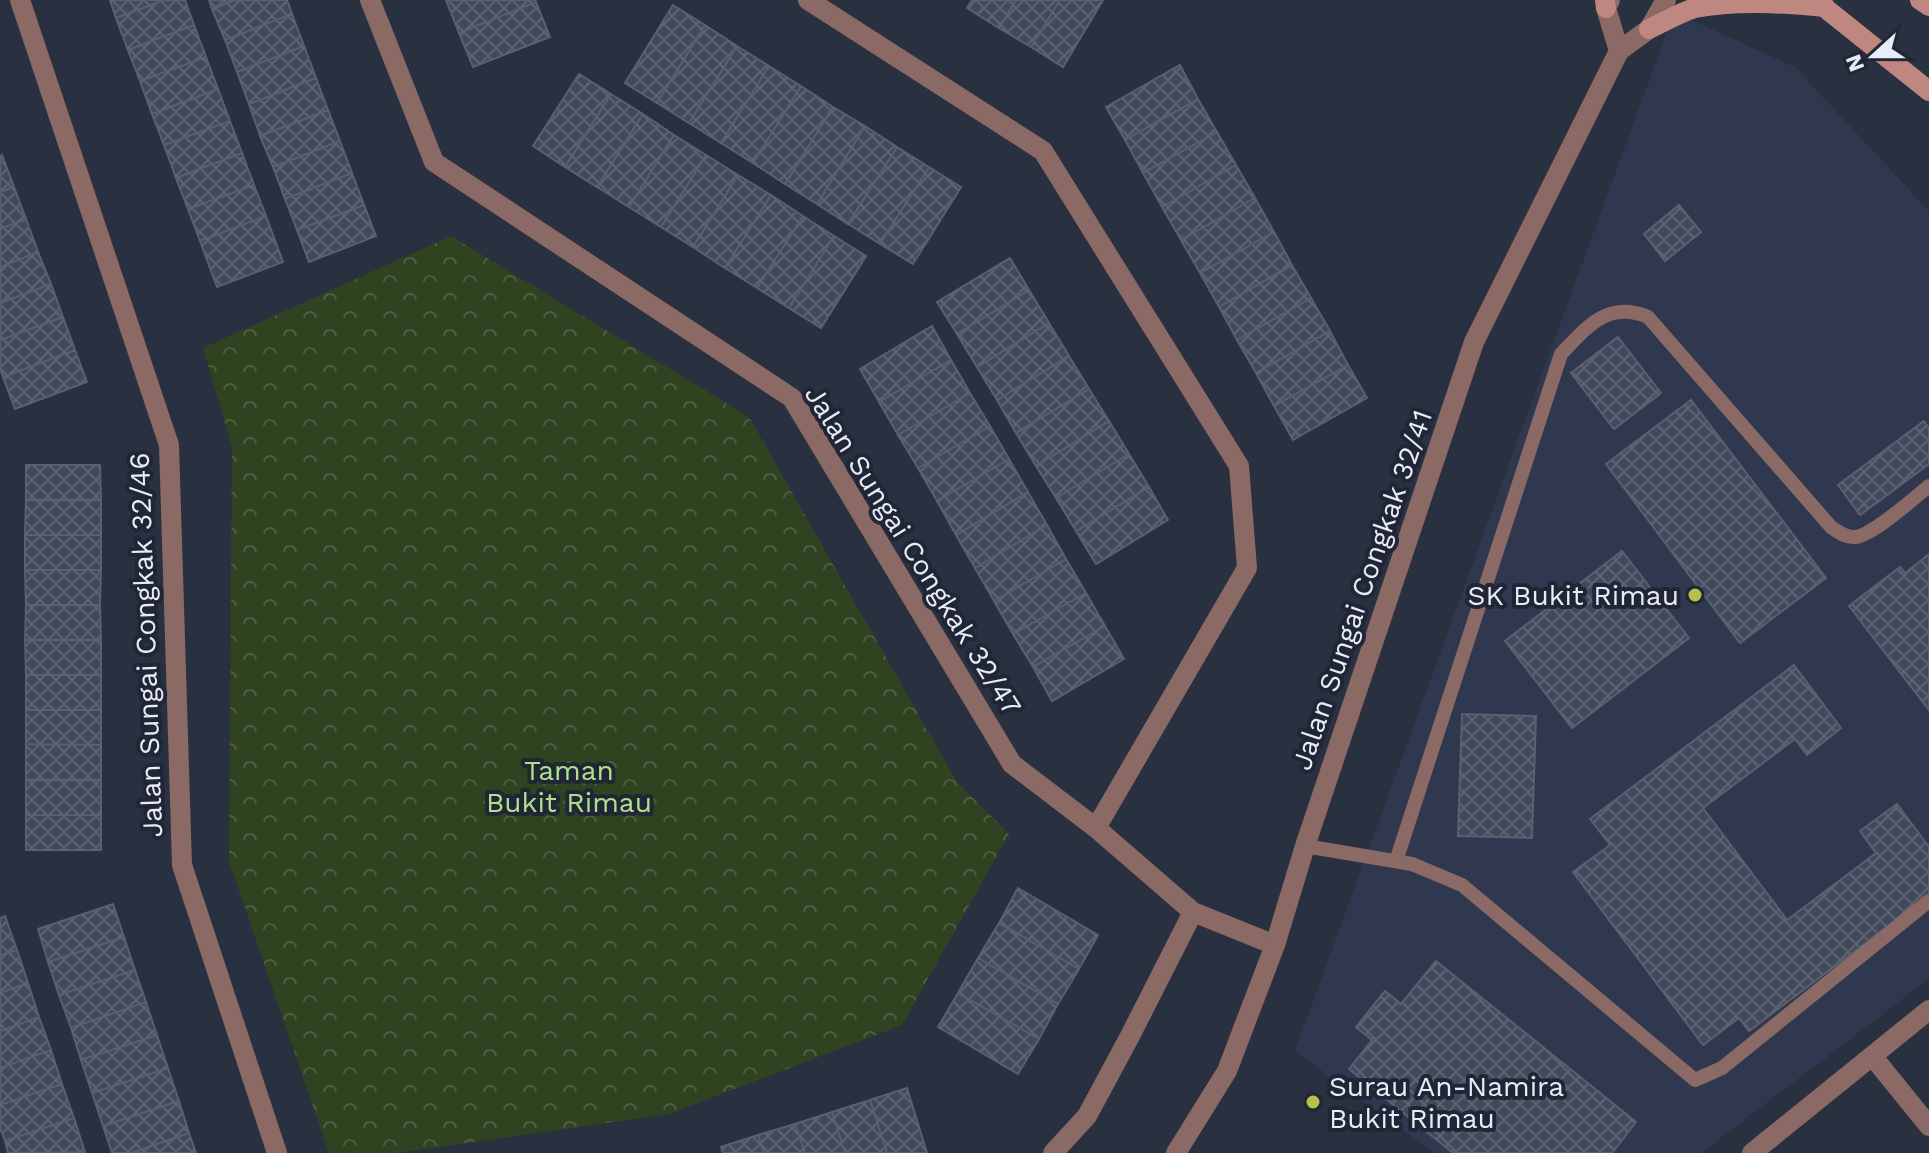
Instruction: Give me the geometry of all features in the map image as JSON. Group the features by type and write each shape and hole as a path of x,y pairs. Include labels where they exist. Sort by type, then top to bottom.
{"main road":[{"path":"1920,0 1929,6"},
{"path":"1649,29 1691,9 1715,3 1820,3 1929,91"}],"street":[{"name":"Jalan Sungai Congkak 32/46","path":"20,0 169,445 182,865 277,1153"},
{"name":"Jalan Sungai Congkak 32/47","path":"370,0 434,162 792,398 1012,764 1096,828 1193,912 1275,945"},
{"path":"808,0 1043,151 1239,466 1247,568 1096,828"},
{"path":"1607,3 1619,51 1649,29 1666,0"},
{"name":"Jalan Sungai Congkak 32/41","path":"1176,1153 1227,1071 1275,945 1305,846 1474,342 1619,51"},
{"path":"1053,1153 1087,1116 1193,912"},
{"path":"1752,1153 1929,1010"},
{"path":"1873,1057 1929,1126"}],"lane":[{"path":"1396,861 1561,354 1592,323 1613,312 1634,311 1648,317 1831,527 1842,535 1856,537 1870,531 1929,486"},
{"path":"1305,846 1412,864 1462,885 1695,1080 1722,1068 1929,901"}],"shaded area":[{"name":"SK Bukit Rimau","path":"1674,12 1795,67 1929,211 1929,979 1701,1153 1434,1153 1295,1051"}],"green space":[{"name":"Taman Bukit Rimau","path":"451,236 749,417 957,782 1009,834 902,1025 669,1114 396,1153 329,1153 229,861 232,447 203,348"}],"building":[{"path":"110,0 164,0 116,18"},
{"path":"164,0 185,0 194,25 128,50 116,18"},
{"path":"209,0 235,0 212,9"},
{"path":"235,0 287,0 292,14 225,40 212,9"},
{"path":"446,0 535,0 536,2 459,33"},
{"path":"972,0 1016,0 999,28 967,8"},
{"path":"1016,0 1060,0 1031,47 999,28"},
{"path":"1060,0 1103,0 1063,67 1031,47"},
{"path":"536,2 550,37 473,67 459,33"},
{"path":"673,5 705,25 657,103 625,83"},
{"path":"292,14 304,46 237,72 225,40"},
{"path":"194,25 206,57 140,81 128,50"},
{"path":"705,25 737,46 689,123 657,103"},
{"path":"304,46 316,78 249,104 237,72"},
{"path":"737,46 769,66 721,143 689,123"},
{"path":"206,57 218,89 152,114 140,81"},
{"path":"1180,65 1198,99 1125,140 1106,107"},
{"path":"769,66 801,86 753,163 721,143"},
{"path":"579,74 611,94 565,167 533,146"},
{"path":"316,78 328,110 260,136 249,104"},
{"path":"801,86 833,107 785,184 753,163"},
{"path":"218,89 230,121 164,145 152,114"},
{"path":"611,94 643,114 597,187 565,167"},
{"path":"1198,99 1217,132 1143,173 1125,140"},
{"path":"833,107 865,126 817,204 785,184"},
{"path":"328,110 340,141 273,167 260,136"},
{"path":"643,114 674,135 629,207 597,187"},
{"path":"230,121 242,153 176,178 164,145"},
{"path":"865,126 897,147 848,224 817,204"},
{"path":"1217,132 1236,165 1162,207 1143,173"},
{"path":"674,135 706,155 661,227 629,207"},
{"path":"340,141 352,173 285,199 273,167"},
{"path":"897,147 929,167 880,244 848,224"},
{"path":"242,153 254,185 188,209 176,178"},
{"path":"706,155 738,175 693,247 661,227"},
{"path":"0,156 14,187 0,192"},
{"path":"1236,165 1255,198 1181,240 1162,207"},
{"path":"929,167 961,187 913,264 880,244"},
{"path":"352,173 364,205 297,230 285,199"},
{"path":"738,175 771,195 725,268 693,247"},
{"path":"254,185 266,216 200,241 188,209"},
{"path":"14,187 26,219 0,229 0,192"},
{"path":"771,195 803,216 757,288 725,268"},
{"path":"1255,198 1274,232 1200,273 1181,240"},
{"path":"364,205 376,236 309,262 297,230"},
{"path":"1679,205 1701,232 1665,261 1644,234"},
{"path":"266,216 283,262 217,287 200,241"},
{"path":"803,216 834,236 789,308 757,288"},
{"path":"26,219 38,252 0,267 0,229"},
{"path":"1274,232 1292,265 1219,307 1200,273"},
{"path":"834,236 866,256 821,328 789,308"},
{"path":"38,252 51,284 0,303 0,267"},
{"path":"1010,258 1029,290 957,334 937,302"},
{"path":"1292,265 1311,298 1237,340 1219,307"},
{"path":"51,284 63,317 0,340 0,303"},
{"path":"1029,290 1049,323 977,367 957,334"},
{"path":"1311,298 1330,331 1256,373 1237,340"},
{"path":"63,317 75,350 3,377 0,340"},
{"path":"1049,323 1069,356 997,400 977,367"},
{"path":"932,326 951,360 879,402 860,369"},
{"path":"1330,331 1348,365 1274,406 1256,373"},
{"path":"1618,337 1661,393 1614,429 1571,373"},
{"path":"75,350 87,382 15,409 3,377"},
{"path":"1069,356 1089,389 1016,433 997,400"},
{"path":"951,360 970,393 898,435 879,402"},
{"path":"1348,365 1367,398 1293,440 1274,406"},
{"path":"1089,389 1109,421 1036,466 1016,433"},
{"path":"970,393 990,426 918,468 898,435"},
{"path":"1691,400 1826,578 1740,643 1606,464"},
{"path":"1109,421 1129,454 1056,498 1036,466"},
{"path":"1924,421 1929,428 1929,464 1860,515 1838,485"},
{"path":"990,426 1009,459 937,501 918,468"},
{"path":"1129,454 1149,487 1076,531 1056,498"},
{"path":"1009,459 1028,492 956,535 937,501"},
{"path":"26,465 100,465 101,500 26,500"},
{"path":"1149,487 1168,520 1096,564 1076,531"},
{"path":"1028,492 1047,525 975,568 956,535"},
{"path":"26,500 101,500 101,535 25,535"},
{"path":"1047,525 1066,559 994,601 975,568"},
{"path":"25,535 101,535 101,570 25,570"},
{"path":"1622,551 1689,638 1572,728 1505,641"},
{"path":"1929,554 1929,710 1849,606 1900,567 1905,573"},
{"path":"1066,559 1086,593 1013,634 994,601"},
{"path":"25,570 101,570 100,605 26,605"},
{"path":"1086,593 1105,626 1033,667 1013,634"},
{"path":"26,605 100,605 101,640 25,640"},
{"path":"1105,626 1124,659 1052,701 1033,667"},
{"path":"25,640 101,640 101,675 26,675"},
{"path":"1794,665 1841,728 1807,755 1795,739 1703,808 1787,920 1876,853 1860,831 1897,804 1929,847 1929,895 1749,1031 1739,1018 1703,1045 1573,872 1610,845 1590,819"},
{"path":"26,675 101,675 101,710 26,710"},
{"path":"26,710 101,710 101,745 26,744"},
{"path":"1462,714 1536,716 1532,838 1458,836"},
{"path":"26,744 101,745 101,780 26,780"},
{"path":"26,780 101,780 101,815 26,815"},
{"path":"26,815 101,815 101,850 26,850"},
{"path":"1018,888 1098,935 1079,969 999,923"},
{"path":"113,904 124,937 48,962 38,929"},
{"path":"5,916 17,950 0,955 0,918"},
{"path":"999,923 1079,969 1058,1004 978,958"},
{"path":"124,937 135,970 59,995 48,962"},
{"path":"17,950 28,983 0,993 0,955"},
{"path":"978,958 1058,1004 1039,1039 958,993"},
{"path":"1436,961 1636,1122 1612,1153 1453,1153 1349,1069 1372,1040 1356,1027 1385,991 1401,1004"},
{"path":"135,970 146,1002 71,1028 59,995"},
{"path":"28,983 39,1017 0,1031 0,993"},
{"path":"958,993 1039,1039 1018,1074 938,1027"},
{"path":"146,1002 157,1035 81,1060 71,1028"},
{"path":"39,1017 51,1050 0,1068 0,1031"},
{"path":"157,1035 168,1068 92,1093 81,1060"},
{"path":"51,1050 62,1084 0,1105 0,1068"},
{"path":"168,1068 179,1101 103,1126 92,1093"},
{"path":"62,1084 74,1118 5,1141 0,1128 0,1105"},
{"path":"907,1088 927,1153 887,1153 870,1100"},
{"path":"870,1100 887,1153 845,1153 832,1112"},
{"path":"179,1101 189,1133 131,1153 112,1153 103,1126"},
{"path":"832,1112 845,1153 805,1153 795,1124"},
{"path":"74,1118 85,1152 8,1153 5,1141"},
{"path":"795,1124 805,1153 764,1153 758,1135"},
{"path":"189,1133 196,1153 131,1153"},
{"path":"758,1135 764,1153 723,1153 721,1147"}],"place":[{"name":"SK Bukit Rimau","path":"1695,595"},
{"name":"Surau An-Namira Bukit Rimau","path":"1313,1102"}]}
